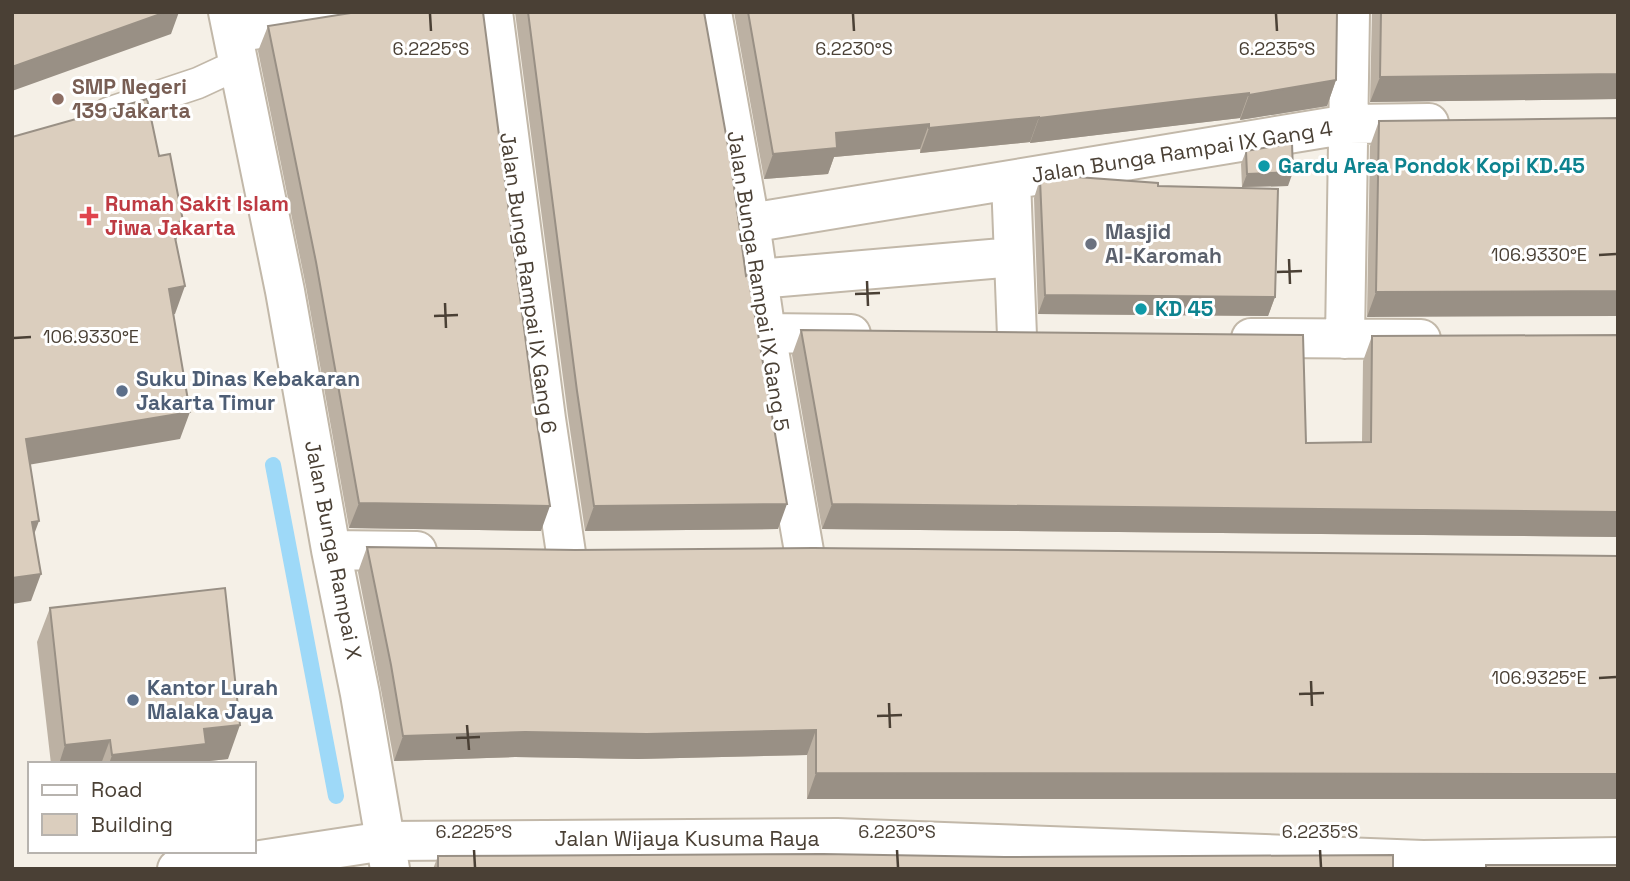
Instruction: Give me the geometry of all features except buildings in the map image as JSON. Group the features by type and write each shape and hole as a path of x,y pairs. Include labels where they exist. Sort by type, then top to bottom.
{"street":[{"path":"233,36 370,12"},
{"name":"Jalan Bunga Rampai IX Gang 6","path":"493,12 566,553"},
{"name":"Jalan Bunga Rampai IX Gang 5","path":"712,12 750,223 766,333 818,551 764,551"},
{"path":"1345,340 1350,12"},
{"name":"Jalan Bunga Rampai X","path":"233,36 285,291 388,855"},
{"name":"Jalan Bunga Rampai IX Gang 4","path":"750,223 1349,124 1457,123"},
{"path":"1010,180 1017,336"},
{"path":"758,279 1014,257"},
{"path":"766,333 891,334"},
{"path":"1222,338 1454,339"},
{"path":"331,550 449,551"},
{"path":"527,552 605,553"},
{"name":"Jalan Wijaya Kusuma Raya","path":"177,869 388,855 837,838 1423,864 1618,857"}],"lane":[{"path":"83,122 198,83 233,36"}],"waterway":[{"path":"273,465 336,796"}],"place":[{"name":"SMP Negeri 139 Jakarta","path":"58,99"},
{"name":"Gardu Area Pondok Kopi KD.45","path":"1264,166"},
{"name":"Rumah Sakit Islam Jiwa Jakarta","path":"89,216"},
{"name":"Masjid Al-Karomah","path":"1091,244"},
{"name":"KD 45","path":"1141,309"},
{"name":"Suku Dinas Kebakaran Jakarta Timur","path":"122,391"},
{"name":"Kantor Lurah Malaka Jaya","path":"133,700"}]}
